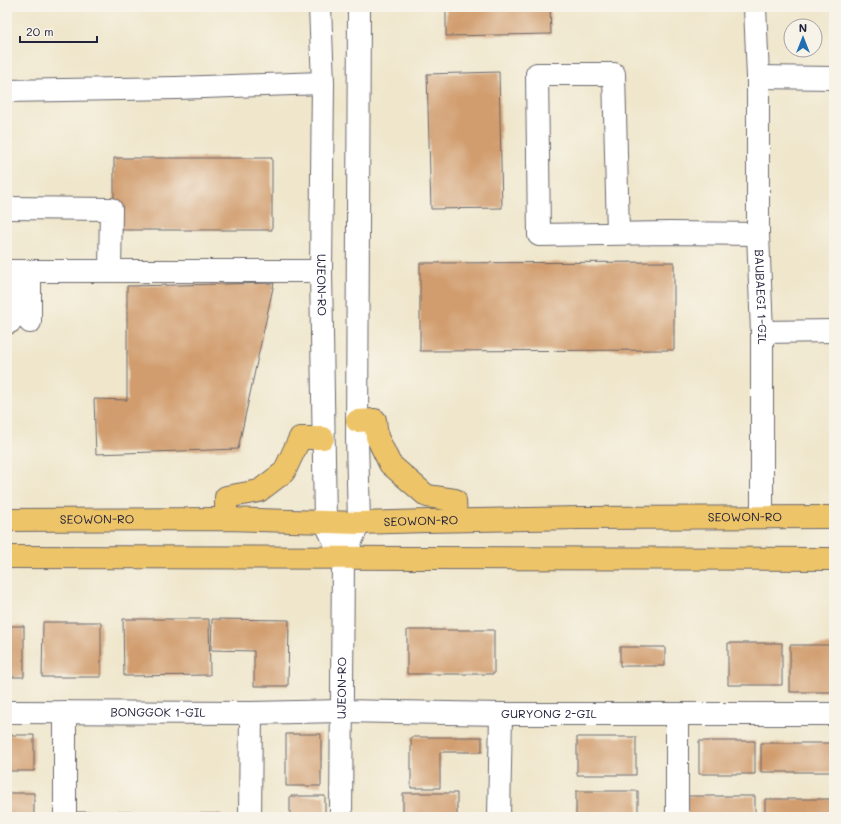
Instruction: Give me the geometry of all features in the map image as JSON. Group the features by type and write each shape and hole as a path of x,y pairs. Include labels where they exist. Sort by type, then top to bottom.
{"main road":[{"path":"357,421 374,420 377,437 390,464 427,496 455,500 456,520"},
{"path":"226,519 226,497 259,491 284,472 300,438 323,438"},
{"name":"SEOWON-RO","path":"7,520 226,519 359,523 456,520 762,516 834,517"},
{"path":"7,557 834,559"}],"street":[{"name":"UJEON-RO","path":"320,7 323,83 321,271 325,522 343,559"},
{"name":"UJEON-RO","path":"341,817 343,559 359,523 357,421 359,7"},
{"name":"BAUBAEGI 1-GIL","path":"756,7 758,77 758,234 762,332 762,516"},
{"path":"618,233 614,74 537,74 539,235 618,233 758,234"},
{"path":"758,77 834,78"},
{"path":"7,91 176,88 323,83"},
{"path":"7,208 111,208 110,271"},
{"path":"20,322 16,271 321,271"},
{"path":"762,332 834,331"},
{"name":"BONGGOK 1-GIL","path":"7,712 251,713 341,711 501,714"},
{"path":"65,712 65,817"},
{"path":"250,817 251,713"},
{"name":"GURYONG 2-GIL","path":"499,817 501,714 834,714"},
{"path":"676,817 677,714"}],"building":[{"path":"446,7 550,7 551,34 446,36"},
{"path":"499,72 502,208 431,209 427,74"},
{"path":"114,158 272,158 272,230 114,230"},
{"path":"674,262 674,350 420,351 420,263"},
{"path":"274,283 238,449 96,454 94,399 127,400 127,286"},
{"path":"123,619 209,619 210,675 124,676"},
{"path":"212,619 289,620 288,686 254,686 254,651 211,650"},
{"path":"43,622 101,622 101,677 42,677"},
{"path":"7,626 24,626 24,677 7,677"},
{"path":"407,630 494,630 494,674 407,674"},
{"path":"728,643 782,643 782,685 728,685"},
{"path":"790,645 834,645 834,692 790,692"},
{"path":"620,647 665,647 665,666 620,666"},
{"path":"286,734 321,734 321,786 286,786"},
{"path":"7,735 34,735 34,771 7,771"},
{"path":"411,737 482,737 482,752 440,752 440,788 411,788"},
{"path":"577,737 636,737 636,775 577,775"},
{"path":"699,741 755,741 755,774 699,774"},
{"path":"761,743 834,743 834,772 761,772"},
{"path":"576,791 638,791 638,817 576,817"},
{"path":"7,793 34,793 34,817 7,817"},
{"path":"403,793 457,793 457,817 403,817"},
{"path":"290,796 325,796 325,817 290,817"},
{"path":"687,796 755,796 755,817 687,817"},
{"path":"765,799 834,799 834,817 765,817"},
{"path":"76,812 143,812 143,817 76,817"},
{"path":"152,814 221,814 221,817 152,817"}]}
